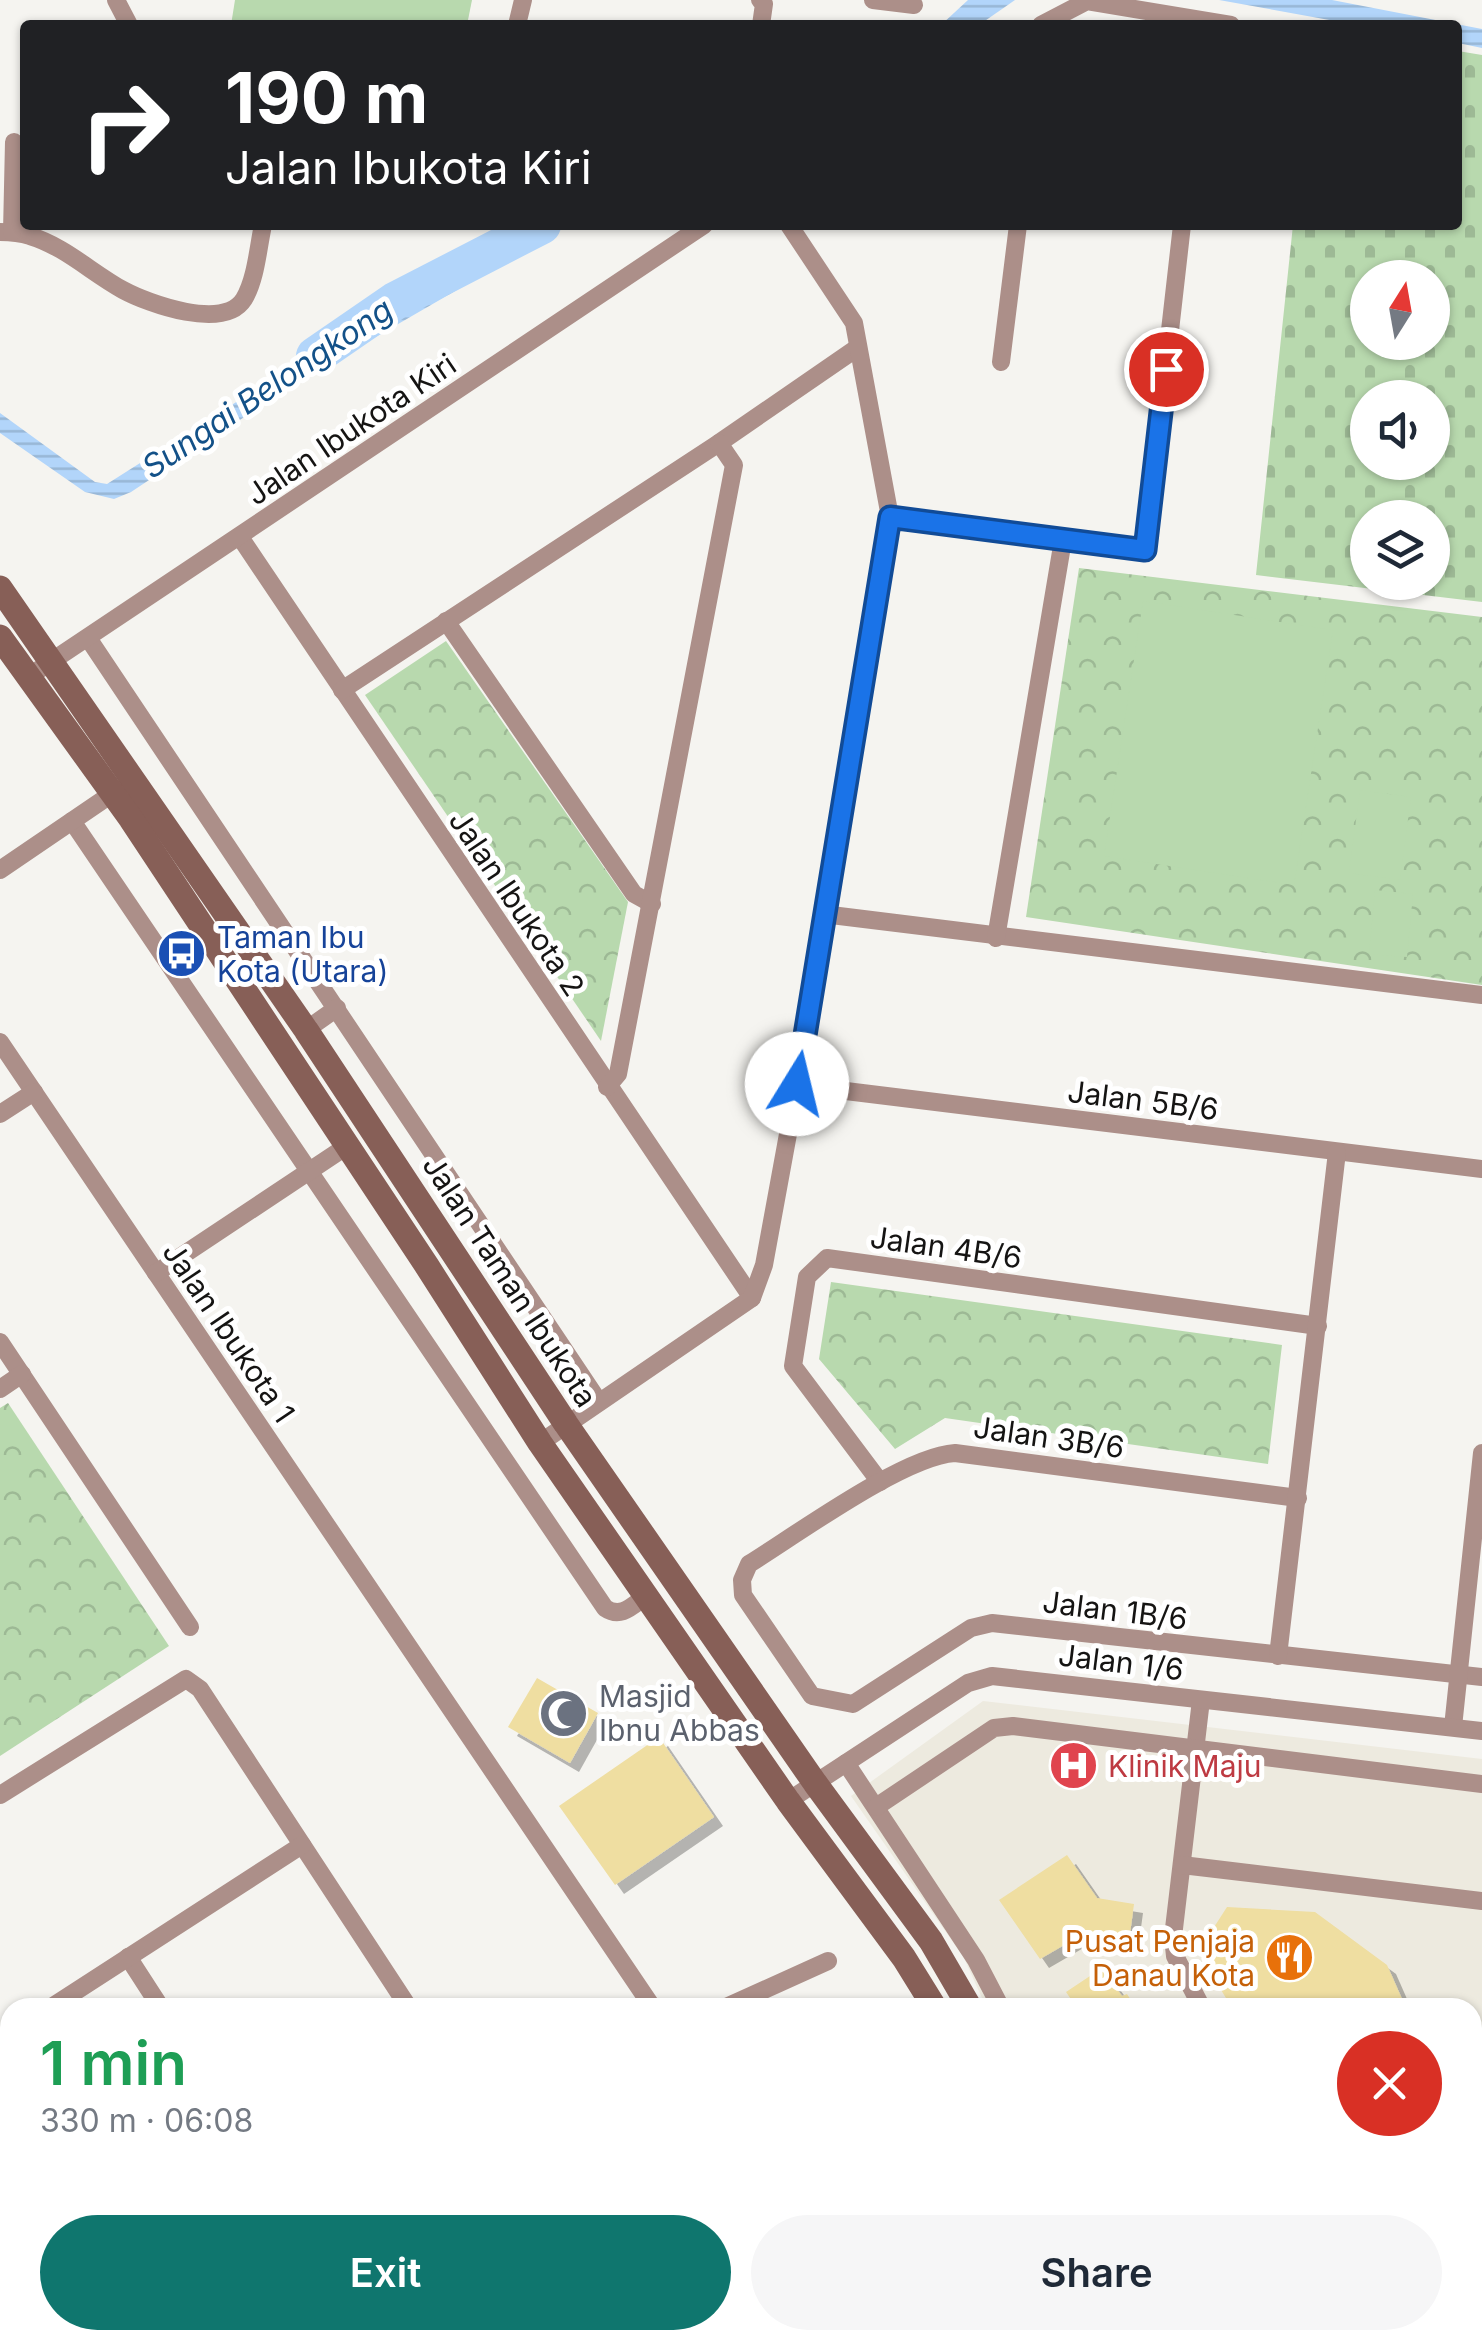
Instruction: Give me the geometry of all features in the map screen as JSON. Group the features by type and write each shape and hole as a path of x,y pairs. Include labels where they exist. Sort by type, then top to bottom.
{"main road":[{"name":"Jalan Taman Ibukota","path":"0,588 51,662 122,787 347,1146 540,1442 929,1998"},
{"name":"Jalan Taman Ibukota","path":"0,636 28,677 122,787 306,1030 566,1424 815,1783 931,1941 964,1998"}],"street":[{"path":"873,0 914,5"},
{"path":"1051,20 1087,1 1194,20"},
{"path":"14,142 6,232 30,236 53,246 124,291 148,301 214,315 232,310 243,300 262,230"},
{"name":"Jalan Ibukota Kiri","path":"28,677 697,230"},
{"path":"540,1442 752,1298 764,1265 890,517 854,323 791,230"},
{"path":"1000,362 1017,230"},
{"path":"890,517 1145,550 1181,230"},
{"path":"342,690 719,444 857,348"},
{"path":"607,1087 618,1074 734,465 719,444"},
{"name":"Jalan Ibukota 2","path":"240,537 752,1298"},
{"path":"996,938 1063,540"},
{"path":"446,621 634,894 652,904"},
{"path":"88,638 599,1402"},
{"path":"0,870 122,787"},
{"path":"72,821 604,1608 620,1614 646,1596"},
{"path":"823,914 1482,995"},
{"path":"306,1030 337,1008"},
{"name":"Jalan Ibukota 1","path":"0,1042 647,1998"},
{"name":"Jalan 5B/6","path":"797,1084 1482,1170"},
{"path":"0,1114 34,1092"},
{"path":"156,1273 347,1146"},
{"path":"1278,1656 1336,1152"},
{"name":"Jalan 4B/6","path":"880,1482 793,1366 808,1276 827,1258 1318,1326"},
{"path":"0,1342 190,1626"},
{"path":"0,1388 22,1374"},
{"name":"Jalan 3B/6","path":"784,1657 743,1595 742,1580 749,1564 880,1482 940,1454 1298,1498"},
{"path":"1453,1727 1482,1454"},
{"name":"Jalan 1B/6","path":"784,1657 812,1696 853,1704 970,1628 992,1623 1482,1677"},
{"name":"Jalan 1/6","path":"788,1801 968,1684 992,1676 1482,1731"},
{"path":"0,1796 186,1678 200,1689 403,1998"},
{"path":"1197,1998 1175,1956 1173,1937 1202,1700"},
{"path":"876,1808 994,1728 1014,1726 1482,1784"},
{"path":"846,1763 976,1960 995,1998"},
{"path":"66,1998 302,1844"},
{"path":"1182,1865 1482,1901"},
{"path":"128,1958 154,1998"},
{"path":"746,1998 828,1961"}],"shaded area":[{"path":"983,1701 1482,1759 1482,1998 982,1998 964,1958 851,1796"}],"green space":[{"path":"235,0 472,0 468,20 232,20"},
{"path":"1462,52 1482,55 1482,602 1450,598 1450,500 1350,500 1350,586 1256,575 1292,230 1462,230"},
{"path":"1079,568 1482,617 1482,985 1026,917"},
{"path":"1143,601 1333,630 1294,885 1104,856"},
{"path":"446,641 628,902 601,1041 365,695"},
{"path":"1360,790 1411,797 1400,880 1349,873"},
{"path":"1375,890 1413,894 1407,957 1369,954"},
{"path":"831,1282 1282,1345 1268,1464 945,1418 895,1449 819,1359"},
{"path":"8,1403 169,1646 0,1756 0,1408"}],"water":[{"path":"968,0 1015,0 986,20 946,20"},
{"path":"1219,0 1332,0 1435,20 1329,20"},
{"path":"1462,25 1482,29 1482,48 1462,44"},
{"path":"518,230 560,230 291,386 131,492 114,499 85,492 0,433 0,413 95,482 107,484"}],"building":[{"path":"537,1678 598,1713 570,1763 508,1727"},
{"path":"659,1737 714,1817 615,1885 559,1806"},
{"path":"1067,1855 1097,1898 1134,1904 1129,1941 1083,1934 1040,1959 999,1900"},
{"name":"Pusat Penjaja Danau Kota","path":"1227,1907 1315,1912 1387,1965 1402,1998 1226,1998 1198,1952"},
{"path":"1102,1968 1122,1996 1127,1994 1130,1998 1070,1998 1066,1992"}],"waterway":[{"name":"Sungai Belongkong","path":"315,356 395,301 532,230"}],"place":[{"name":"Taman Ibu Kota (Utara)","path":"182,954"},
{"name":"Masjid Ibnu Abbas","path":"564,1713"},
{"name":"Klinik Maju","path":"1073,1766"},
{"name":"Pusat Penjaja Danau Kota","path":"1290,1958"}],"route":[{"path":"797,1084 890,517 1145,550 1166,369"}]}
